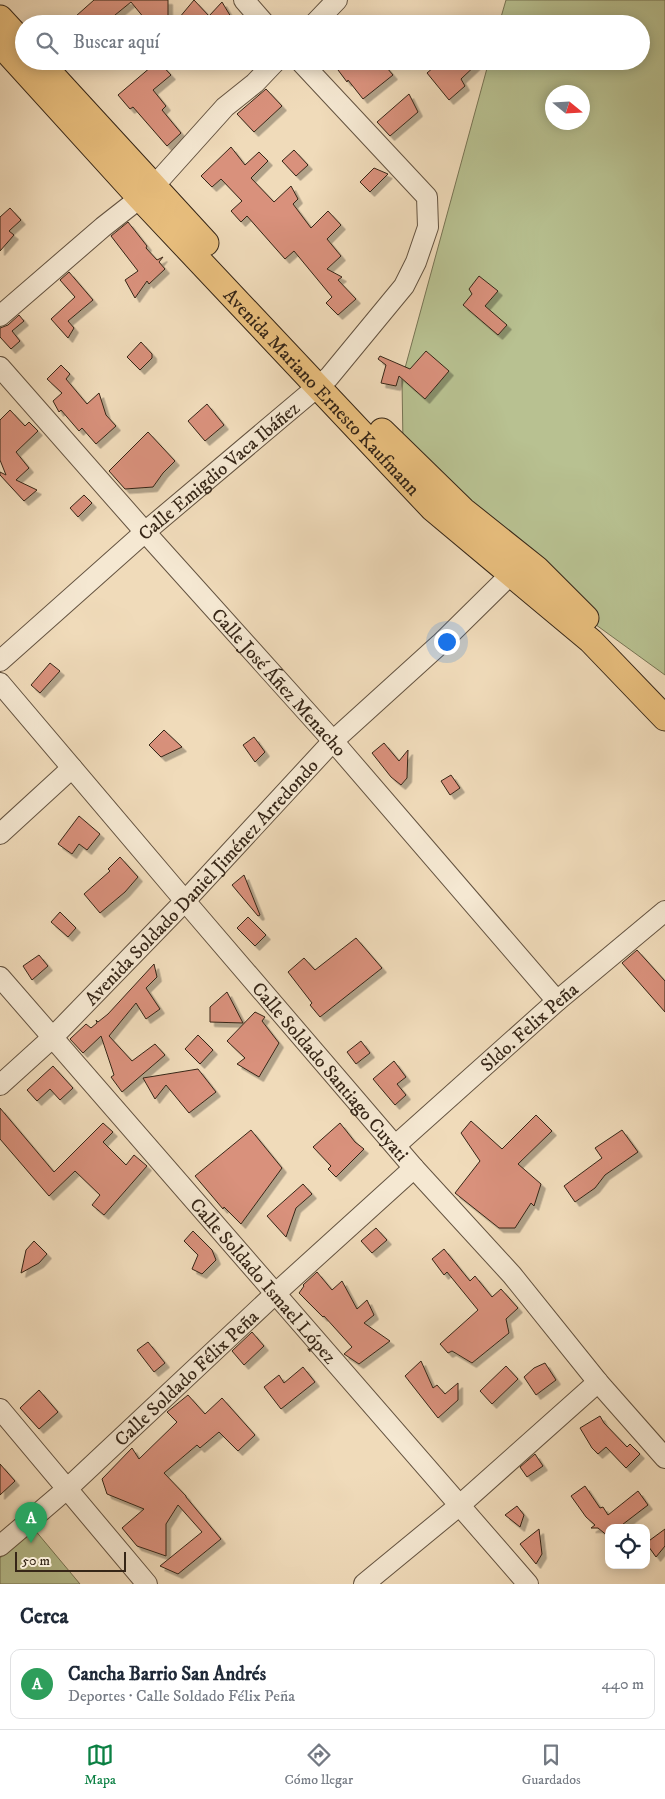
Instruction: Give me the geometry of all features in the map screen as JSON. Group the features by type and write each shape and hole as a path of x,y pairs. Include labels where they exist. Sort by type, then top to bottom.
{"main road":[{"path":"0,18 15,34"},
{"name":"Avenida Mariano Ernesto Kaufmann","path":"0,44 15,59"},
{"name":"Avenida Mariano Ernesto Kaufmann","path":"26,70 147,192 323,381 433,509 591,640 665,718"},
{"name":"Avenida Mariano Ernesto Kaufmann","path":"46,70 147,192"},
{"name":"Avenida Mariano Ernesto Kaufmann","path":"323,381 463,510 536,569 665,694"}],"street":[{"path":"244,0 257,15"},
{"path":"323,15 338,0"},
{"path":"0,316 103,226 147,192 225,108 267,70"},
{"name":"Calle Emigdio Vaca Ibáñez","path":"0,661 144,532 323,381 404,286 416,262 428,227 427,197 308,70"},
{"name":"Calle José Áñez Menacho","path":"0,367 144,532 333,741 557,1001"},
{"name":"Avenida Soldado Daniel Jiménez Arredondo","path":"0,1085 52,1038 185,901 333,741 440,644 511,574"},
{"name":"Calle Soldado Santiago Cuyati","path":"0,683 414,1168 512,1275 598,1382 665,1458"},
{"path":"0,834 72,768"},
{"name":"Sldo. Felix Peña","path":"396,1145 557,1001 665,911"},
{"name":"Calle Soldado Ismael López","path":"0,977 528,1584"},
{"name":"Calle Soldado Félix Peña","path":"0,1546 68,1488 276,1293 414,1168"},
{"path":"364,1584 460,1505 598,1382"},
{"path":"0,1409 147,1584"}],"green space":[{"path":"506,0 665,0 665,675 519,569 403,445 402,379 487,70 650,70 650,15 502,15"},
{"path":"34,1529 80,1584 0,1584 0,1558"}],"building":[{"path":"94,0 168,0 168,15 142,15 131,2 115,15 77,15"},
{"path":"194,0 208,15 182,15"},
{"path":"222,2 230,15 210,15"},
{"path":"147,70 166,70 171,75 153,90 166,106 162,110 181,133 167,146 133,107 130,109 118,95"},
{"path":"338,70 389,70 393,75 363,99 348,80 347,82"},
{"path":"430,70 470,70 461,79 465,86 449,100 427,73"},
{"path":"266,89 282,106 254,132 237,114"},
{"path":"409,94 418,112 390,136 377,122"},
{"path":"231,147 245,165 259,152 268,161 251,178 274,202 291,186 298,199 293,204 311,228 328,211 341,225 327,239 341,256 327,269 342,277 338,280 356,299 338,315 326,303 332,297 294,251 285,259 247,216 241,222 231,211 242,201 221,179 212,187 201,176"},
{"path":"294,150 308,165 296,176 282,161"},
{"path":"374,168 388,174 370,192 360,182"},
{"path":"10,208 21,220 9,231 14,235 0,251 0,217"},
{"path":"128,222 157,260 163,257 159,262 165,269 149,284 147,281 135,298 125,280 138,271 111,236"},
{"path":"69,272 93,300 68,321 74,328 68,338 51,319 75,297 60,280"},
{"path":"479,276 498,291 485,306 507,325 498,335 463,305 472,294 469,289"},
{"path":"19,315 24,321 12,331 20,341 11,349 0,337 0,328 8,325"},
{"path":"141,342 152,354 152,358 140,370 127,357"},
{"path":"426,351 449,371 425,399 399,376 396,386 381,383 386,365 378,359 380,356 410,369"},
{"path":"61,365 70,374 66,379 87,404 99,393 106,415 116,426 96,444 82,428 79,431 61,410 59,412 53,401 62,393 47,379"},
{"path":"207,404 224,425 205,441 188,421"},
{"path":"10,410 25,426 29,422 38,431 16,452 29,468 16,480 37,490 24,501 0,475 0,472 6,475 0,460 0,420"},
{"path":"148,432 175,461 153,487 125,489 109,471"},
{"path":"84,495 92,503 78,517 70,508"},
{"path":"50,663 60,671 40,693 31,685"},
{"path":"164,730 182,747 161,757 149,745"},
{"path":"254,737 265,752 255,762 243,745"},
{"path":"384,743 399,761 408,750 407,778 401,785 391,777 372,753"},
{"path":"451,775 460,788 450,795 441,781"},
{"path":"79,816 100,834 87,850 79,844 72,854 58,844"},
{"path":"120,857 138,877 125,892 100,913 84,894 110,871 108,869"},
{"path":"244,875 260,915 258,916 232,885"},
{"path":"60,912 76,928 68,937 51,922"},
{"path":"248,917 266,935 255,946 237,928"},
{"path":"356,938 382,968 320,1017 310,1005 312,1003 288,972 304,958 315,970"},
{"path":"637,950 665,981 665,1012 622,963"},
{"path":"39,955 48,966 32,980 23,966"},
{"path":"154,964 157,977 146,988 160,1009 146,1019 136,1003 109,1036 132,1061 155,1044 165,1055 122,1092 111,1077 114,1075 101,1036 83,1053 70,1039 86,1024 91,1028 97,1023 96,1020 98,1022 108,1014"},
{"path":"227,992 243,1023 210,1022 210,1007"},
{"path":"255,1012 265,1017 262,1021 279,1043 259,1077 237,1064 245,1058 227,1041"},
{"path":"198,1035 213,1050 200,1064 185,1049"},
{"path":"361,1041 370,1053 356,1064 347,1052"},
{"path":"394,1061 406,1077 397,1084 406,1095 395,1105 373,1079"},
{"path":"53,1066 73,1088 60,1100 50,1089 37,1101 27,1090"},
{"path":"198,1069 216,1092 189,1113 166,1085 155,1099 143,1078"},
{"path":"0,1108 54,1172 103,1123 113,1132 103,1142 126,1165 134,1155 147,1166 104,1215 92,1205 100,1195 75,1171 49,1196 0,1139"},
{"path":"536,1115 552,1131 518,1164 541,1184 534,1206 531,1203 515,1228 499,1228 455,1193 480,1161 461,1133 471,1121 502,1149"},
{"path":"340,1123 355,1142 364,1149 336,1177 328,1169 331,1166 313,1147"},
{"path":"251,1130 282,1168 241,1224 224,1207 223,1209 195,1176"},
{"path":"622,1130 638,1152 605,1175 595,1188 575,1202 564,1186 602,1158 595,1148"},
{"path":"303,1184 312,1194 296,1208 286,1237 267,1216"},
{"path":"376,1228 387,1240 372,1253 361,1241"},
{"path":"193,1231 212,1250 216,1260 202,1274 192,1269 198,1255 184,1241"},
{"path":"34,1241 47,1254 39,1263 21,1273 26,1250"},
{"path":"444,1249 470,1281 475,1276 492,1297 501,1289 518,1308 506,1319 509,1333 472,1363 452,1351 448,1353 440,1344 478,1310 447,1272 444,1275 432,1259"},
{"path":"317,1272 332,1290 342,1281 357,1309 367,1300 374,1315 364,1323 390,1341 359,1364 344,1354 352,1347 324,1316 299,1293 303,1285"},
{"path":"252,1332 264,1346 244,1365 232,1351"},
{"path":"148,1342 165,1363 154,1372 137,1350"},
{"path":"421,1361 433,1388 437,1385 445,1394 458,1383 458,1400 438,1418 405,1376"},
{"path":"545,1363 556,1380 536,1395 524,1377 534,1368"},
{"path":"506,1366 518,1379 492,1404 480,1391"},
{"path":"303,1367 315,1382 281,1409 264,1387 279,1375 284,1383"},
{"path":"39,1390 58,1412 39,1429 20,1408"},
{"path":"188,1395 205,1414 222,1398 255,1435 238,1451 219,1432 200,1448 197,1445 164,1473 186,1496 221,1539 178,1574 160,1566 202,1532 178,1505 166,1524 166,1556 137,1546 122,1528 144,1509 107,1494 102,1479 132,1448 139,1459 177,1422 167,1412"},
{"path":"600,1416 604,1423 627,1447 630,1444 640,1454 626,1468 606,1447 598,1454 592,1448 580,1428"},
{"path":"535,1454 543,1466 527,1477 520,1467"},
{"path":"0,1464 15,1481 0,1495"},
{"path":"585,1486 600,1508 603,1507 608,1515 638,1491 648,1505 623,1524 605,1524 605,1534 598,1528 591,1528 595,1525 586,1517 571,1496"},
{"path":"517,1506 524,1515 520,1527 505,1515"},
{"path":"539,1529 542,1554 536,1564 520,1544"},
{"path":"665,1529 665,1546 656,1557 650,1549 650,1540"}],"place":[{"name":"Cancha Barrio San Andrés","path":"31,1543"}]}
